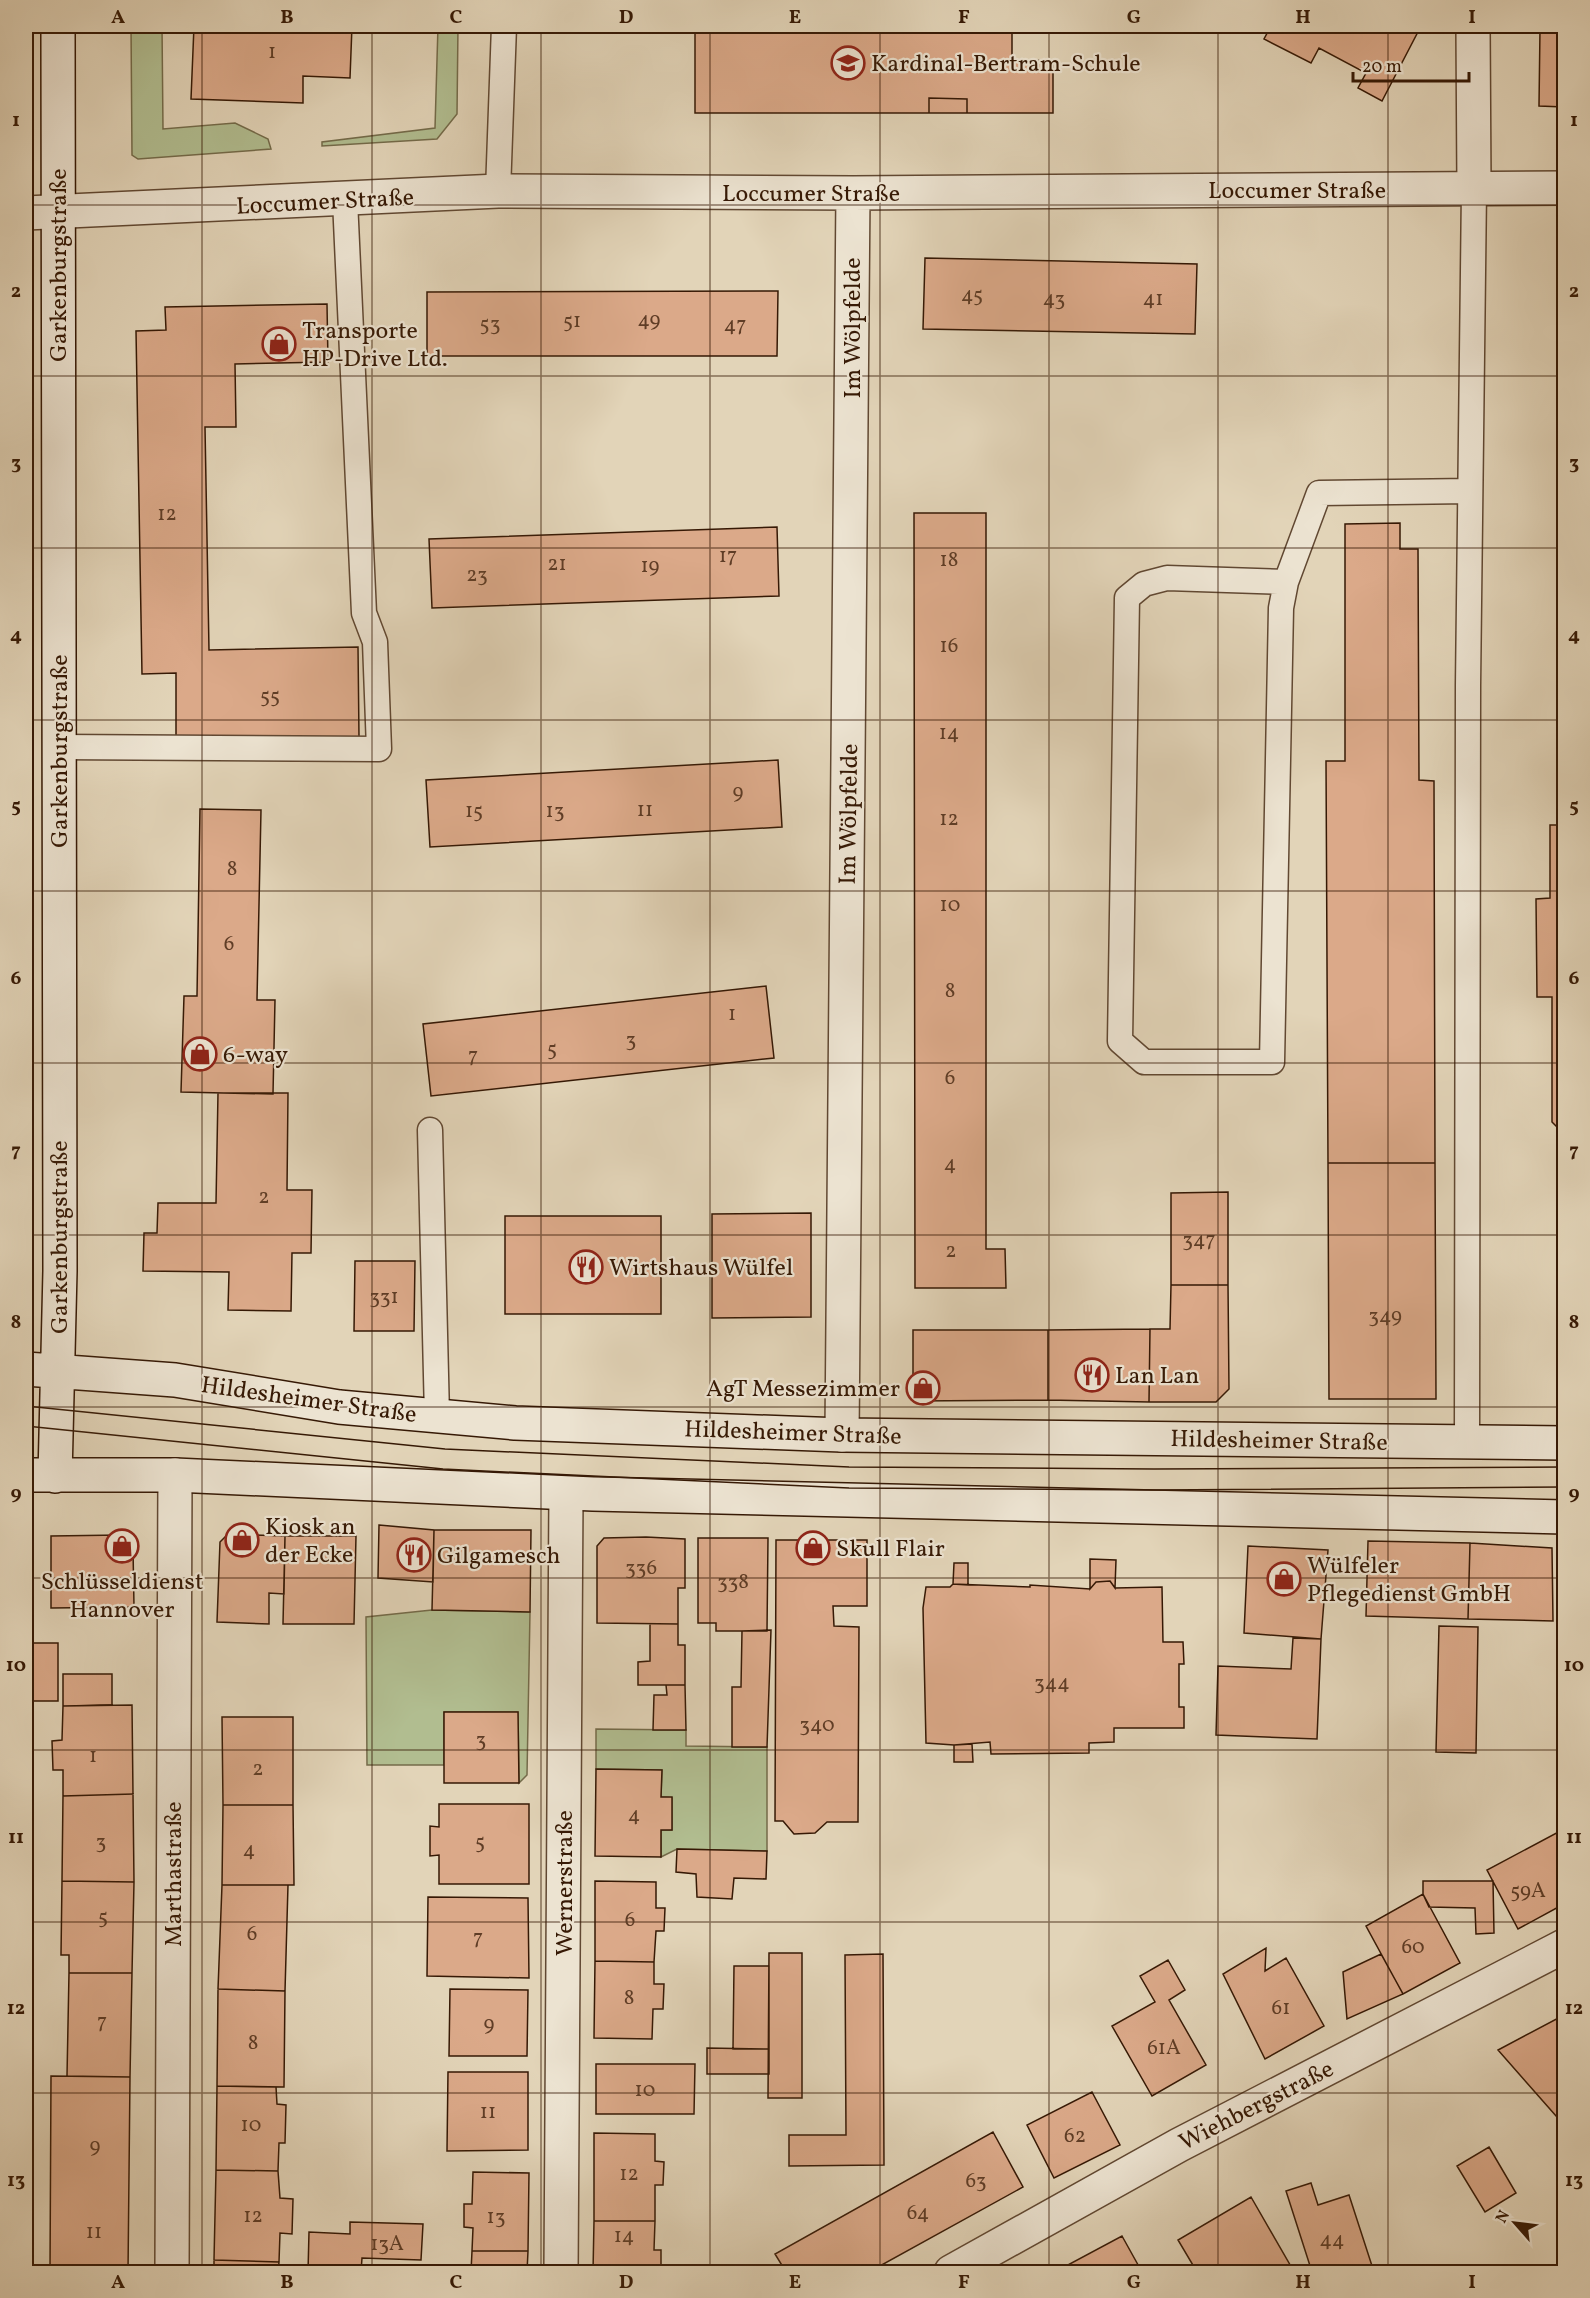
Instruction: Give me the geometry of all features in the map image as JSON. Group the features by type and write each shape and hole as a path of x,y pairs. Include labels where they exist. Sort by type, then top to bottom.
{"street":[{"name":"Garkenburgstraße","path":"40,1475 58,1370 60,1271 59,747 41,213 58,26"},
{"path":"1473,26 1474,189"},
{"name":"Loccumer Straße","path":"41,213 498,191 853,193 1564,188"},
{"name":"Im Wölpfelde","path":"842,1435 853,193"},
{"name":"Hildesheimer Straße","path":"26,1370 58,1370 176,1380 339,1407 515,1423 842,1435 1564,1443"},
{"path":"40,1475 175,1475 566,1494 1564,1517"},
{"name":"Marthastraße","path":"172,2272 175,1475"},
{"name":"Wernerstraße","path":"561,2272 566,1494"},
{"name":"Wiehbergstraße","path":"951,2272 1179,2145 1564,1946"}],"lane":[{"path":"498,191 504,26"},
{"path":"1467,1442 1465,1144 1474,189"},
{"path":"59,747 379,749 375,642 364,613 345,200"},
{"path":"1286,582 1167,578 1144,584 1127,598 1120,1041 1144,1062 1272,1062 1281,608 1286,582 1319,493 1470,491"},
{"path":"430,1131 437,1416"}],"green space":[{"path":"131,26 162,26 163,129 235,123 268,139 271,149 138,159 132,155"},
{"path":"438,26 458,26 457,114 437,139 322,146 322,142 435,128"},
{"path":"432,1610 530,1612 527,1775 519,1783 518,1712 444,1712 444,1765 367,1765 366,1617"},
{"path":"596,1729 686,1730 686,1746 767,1747 767,1851 677,1849 661,1857 661,1830 672,1830 672,1798 661,1797 662,1770 596,1769"}],"building":[{"path":"194,26 352,26 350,78 303,76 303,103 191,99"},
{"path":"695,26 1012,26 1012,61 1053,60 1053,113 967,113 967,99 929,98 929,113 695,113"},
{"path":"1271,26 1421,26 1382,101 1358,88 1366,73 1319,48 1311,63 1264,39"},
{"path":"1540,29 1564,30 1564,107 1539,106"},
{"path":"929,98 967,99 967,113 929,113"},
{"path":"925,258 1197,264 1195,334 923,329"},
{"path":"778,291 777,356 427,356 427,292"},
{"path":"327,304 328,362 235,364 236,427 205,427 209,650 358,647 359,737 176,741 176,673 142,674 136,331 166,330 165,307"},
{"path":"914,513 986,513 986,1249 1005,1249 1006,1288 915,1288"},
{"path":"1400,523 1400,549 1418,549 1419,780 1434,781 1435,1163 1328,1163 1326,761 1345,761 1345,524"},
{"path":"777,527 779,596 432,608 429,539"},
{"path":"1561,634 1564,634 1564,764 1562,764"},
{"path":"778,760 782,827 430,847 426,780"},
{"path":"200,809 261,810 257,1000 275,1000 273,1094 181,1092 184,996 197,996"},
{"path":"1550,825 1564,825 1564,1128 1561,1131 1552,1122 1552,997 1537,997 1536,899 1550,898"},
{"path":"766,986 774,1058 431,1096 423,1024"},
{"path":"218,1093 288,1093 287,1190 312,1190 311,1253 292,1253 291,1311 228,1310 229,1272 143,1271 144,1233 157,1233 158,1203 216,1203"},
{"path":"1328,1163 1435,1163 1436,1399 1329,1399"},
{"path":"1228,1192 1228,1285 1171,1285 1171,1193"},
{"path":"811,1213 811,1317 712,1318 712,1214"},
{"path":"505,1216 661,1216 661,1314 505,1314"},
{"path":"355,1261 415,1261 414,1331 354,1331"},
{"path":"1171,1285 1228,1285 1229,1389 1216,1402 1149,1402 1150,1329 1170,1329"},
{"path":"1150,1329 1149,1402 1048,1400 1048,1330"},
{"path":"913,1330 1048,1330 1048,1400 913,1401"},
{"path":"379,1525 434,1530 433,1582 378,1578"},
{"path":"434,1530 531,1530 530,1612 432,1610"},
{"path":"228,1534 285,1536 284,1594 269,1593 269,1624 217,1622 220,1542"},
{"path":"121,1535 133,1548 134,1607 51,1608 51,1536"},
{"path":"285,1536 356,1536 354,1624 283,1624"},
{"path":"604,1538 685,1539 685,1588 678,1588 678,1624 597,1623 597,1546"},
{"path":"698,1538 768,1538 767,1631 716,1631 716,1623 698,1623"},
{"path":"776,1540 867,1540 867,1606 833,1606 834,1626 859,1627 858,1822 827,1822 815,1833 794,1834 783,1821 775,1821"},
{"path":"1368,1541 1470,1543 1468,1619 1366,1616"},
{"path":"1470,1543 1552,1548 1553,1621 1468,1619"},
{"path":"1248,1546 1328,1550 1321,1639 1244,1633"},
{"path":"1090,1559 1116,1560 1115,1588 1110,1581 1096,1582 1090,1589"},
{"path":"954,1563 968,1563 968,1585 953,1584"},
{"path":"1110,1581 1115,1588 1162,1587 1163,1642 1183,1642 1184,1664 1179,1664 1179,1707 1184,1707 1184,1728 1114,1728 1114,1742 1089,1743 1089,1753 991,1754 990,1742 954,1745 926,1743 923,1608 926,1587 950,1587 953,1584 1030,1587 1030,1585 1090,1589 1096,1582"},
{"path":"650,1624 678,1624 678,1645 685,1645 685,1685 638,1685 638,1662 650,1661"},
{"path":"1439,1626 1478,1627 1476,1753 1436,1752"},
{"path":"771,1630 767,1747 732,1747 732,1687 741,1687 742,1631"},
{"path":"1293,1638 1321,1639 1317,1739 1216,1735 1218,1666 1291,1669"},
{"path":"28,1643 58,1643 58,1701 28,1701"},
{"path":"63,1674 112,1674 112,1705 63,1706"},
{"path":"666,1685 685,1685 686,1730 653,1730 654,1695 667,1695"},
{"path":"132,1705 133,1794 63,1796 63,1770 53,1770 52,1741 62,1740 63,1706"},
{"path":"444,1712 518,1712 519,1783 444,1783"},
{"path":"222,1717 293,1717 293,1805 223,1805"},
{"path":"972,1744 973,1762 954,1762 954,1745"},
{"path":"596,1769 662,1770 661,1797 672,1797 672,1830 661,1830 661,1857 595,1856"},
{"path":"133,1794 134,1882 62,1881 63,1796"},
{"path":"439,1804 529,1804 529,1884 439,1884 439,1855 430,1856 430,1826 439,1827"},
{"path":"223,1805 293,1805 294,1885 222,1885"},
{"path":"1564,1829 1564,1904 1518,1929 1487,1870"},
{"path":"677,1849 767,1851 766,1879 734,1878 732,1899 697,1897 696,1874 676,1872"},
{"path":"62,1881 134,1882 132,1973 69,1973 69,1955 61,1955"},
{"path":"595,1881 656,1882 656,1908 665,1908 664,1931 656,1931 654,1962 595,1961"},
{"path":"1423,1881 1493,1881 1494,1933 1476,1934 1475,1908 1429,1907 1423,1894"},
{"path":"222,1885 288,1885 285,1991 218,1989"},
{"path":"1423,1894 1460,1963 1403,1994 1366,1926"},
{"path":"428,1897 528,1898 529,1978 427,1976"},
{"path":"1266,1948 1265,1971 1286,1958 1324,2026 1265,2059 1223,1974"},
{"path":"769,1953 802,1953 802,2098 768,2098"},
{"path":"883,1954 884,2165 789,2166 789,2135 846,2135 845,1955"},
{"path":"1381,1954 1403,1994 1347,2019 1343,1972"},
{"path":"1168,1960 1185,1990 1169,2000 1206,2065 1152,2096 1112,2026 1155,2002 1140,1976"},
{"path":"595,1961 654,1962 654,1984 664,1984 663,2009 653,2009 652,2039 594,2038"},
{"path":"734,1966 769,1966 769,2049 733,2049"},
{"path":"69,1973 132,1973 130,2077 67,2076"},
{"path":"218,1989 285,1991 284,2087 217,2086"},
{"path":"450,1989 528,1990 527,2056 449,2056"},
{"path":"1564,2015 1564,2125 1498,2050"},
{"path":"707,2048 769,2049 769,2074 707,2074"},
{"path":"596,2064 695,2064 694,2114 596,2114"},
{"path":"448,2072 528,2072 528,2150 447,2151"},
{"path":"51,2076 130,2077 128,2272 50,2272"},
{"path":"217,2086 276,2087 277,2104 286,2105 285,2143 279,2143 278,2171 216,2170"},
{"path":"1092,2092 1120,2145 1054,2178 1027,2125"},
{"path":"993,2132 1023,2187 869,2272 786,2272 775,2254"},
{"path":"594,2133 655,2134 655,2161 664,2162 663,2185 655,2185 655,2221 594,2221"},
{"path":"1489,2147 1516,2193 1485,2212 1457,2166"},
{"path":"216,2170 278,2171 280,2198 293,2199 292,2234 280,2233 279,2262 214,2260"},
{"path":"473,2172 529,2173 528,2251 472,2251 473,2228 464,2227 464,2204 472,2204"},
{"path":"1311,2183 1318,2205 1349,2195 1374,2272 1312,2272 1286,2191"},
{"path":"1251,2197 1293,2270 1289,2272 1197,2272 1178,2240"},
{"path":"594,2221 655,2221 654,2250 661,2250 661,2272 593,2272"},
{"path":"350,2222 423,2224 421,2260 362,2258 361,2272 308,2272 309,2232 350,2234"},
{"path":"1122,2236 1142,2272 1067,2272 1064,2267"},
{"path":"472,2251 528,2251 527,2272 471,2272"},
{"path":"214,2260 279,2262 278,2272 214,2272"}],"tram line":[{"path":"26,1406 445,1449 849,1467 1154,1469 1564,1467"},
{"path":"26,1426 443,1469 849,1488 1154,1490 1564,1487"}],"place":[{"name":"Kardinal-Bertram-Schule","path":"848,63"},
{"name":"Transporte HP-Drive Ltd.","path":"279,344"},
{"name":"6-way","path":"200,1054"},
{"name":"Wirtshaus Wülfel","path":"586,1267"},
{"name":"Lan Lan","path":"1092,1375"},
{"name":"AgT Messezimmer","path":"923,1388"},
{"name":"Kiosk an der Ecke","path":"242,1540"},
{"name":"Schlüsseldienst Hannover","path":"122,1546"},
{"name":"Skull Flair","path":"813,1548"},
{"name":"Gilgamesch","path":"414,1555"},
{"name":"Wülfeler Pflegedienst GmbH","path":"1284,1579"}]}
